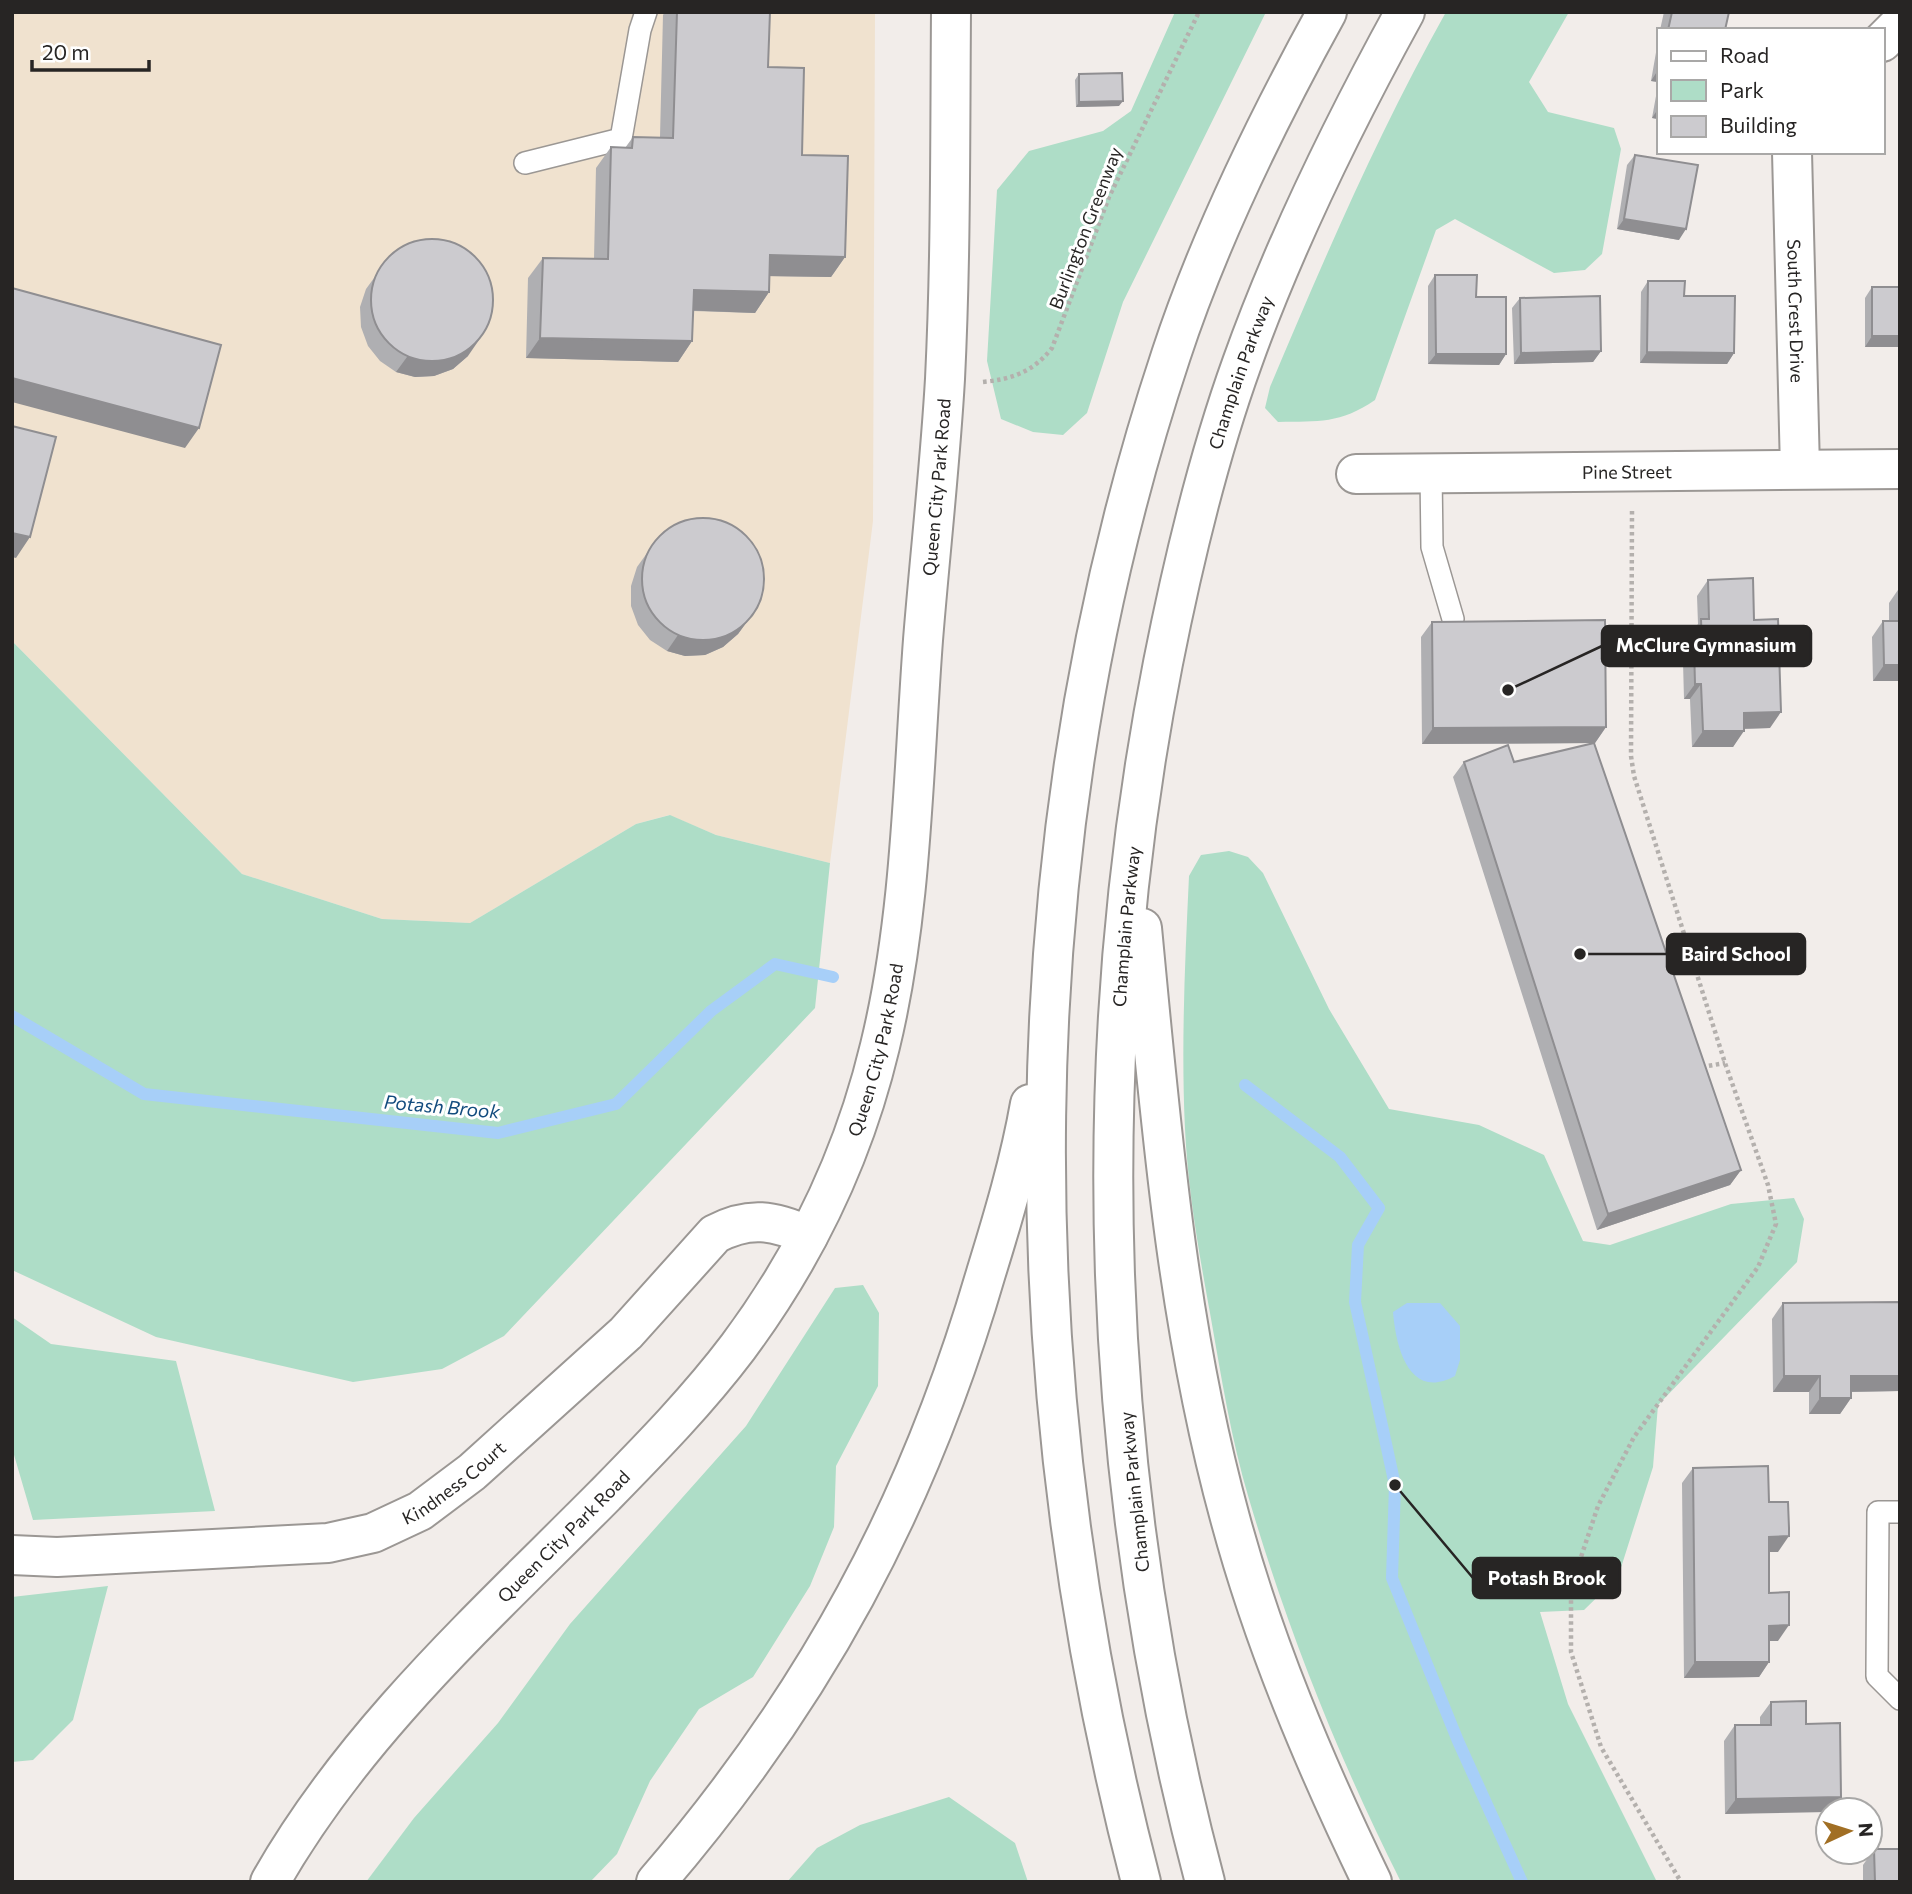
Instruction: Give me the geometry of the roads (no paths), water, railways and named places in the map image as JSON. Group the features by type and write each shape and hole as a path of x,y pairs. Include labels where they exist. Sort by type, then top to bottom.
{"main road":[{"name":"Queen City Park Road","path":"270,1882 325,1797 400,1705 649,1450 706,1387 764,1310 808,1236 831,1191 865,1100 881,1042 905,877 944,382 949,247 951,12"},
{"path":"656,1882 727,1797 787,1713 863,1584 915,1476 957,1370 1004,1212 1029,1110 1051,967 1071,796 1088,682 1136,464 1172,350 1210,256 1243,181 1327,12"},
{"name":"Champlain Parkway","path":"1205,1882 1166,1712 1143,1578 1119,1339 1114,1146 1115,1062 1133,832 1177,591 1207,475 1242,363 1308,203 1405,12"},
{"path":"1884,40 1900,24"},
{"name":"South Crest Drive","path":"1792,154 1800,469"},
{"name":"Pine Street","path":"1356,474 1900,469"},
{"path":"1133,832 1165,1174 1190,1335 1213,1449 1234,1531 1272,1650 1318,1766 1372,1882"},
{"path":"1051,967 1044,1188 1051,1345 1059,1433 1076,1572 1089,1646 1142,1882"},
{"name":"Kindness Court","path":"12,1556 57,1557 328,1543 373,1533 420,1511 472,1472 626,1333 715,1234 734,1224 757,1220 777,1223 808,1236"}],"lane":[{"path":"525,163 621,139 640,30 646,12"},
{"path":"1431,473 1432,547 1452,619"},
{"path":"1900,1512 1878,1512 1877,1676 1900,1699"}],"water":[{"path":"1407,1303 1440,1303 1460,1326 1460,1360 1455,1376 1439,1382 1426,1382 1408,1367 1397,1341 1393,1312"}],"waterway":[{"name":"Potash Brook","path":"12,1016 144,1094 498,1133 616,1104 711,1011 775,964 833,977"},
{"name":"Potash Brook","path":"1245,1085 1340,1157 1379,1208 1358,1245 1355,1302 1395,1485 1392,1578 1458,1741 1522,1882"}],"place":[{"name":"McClure Gymnasium","path":"1508,690"},
{"name":"Baird School","path":"1580,954"},
{"name":"Potash Brook","path":"1395,1485"}]}
